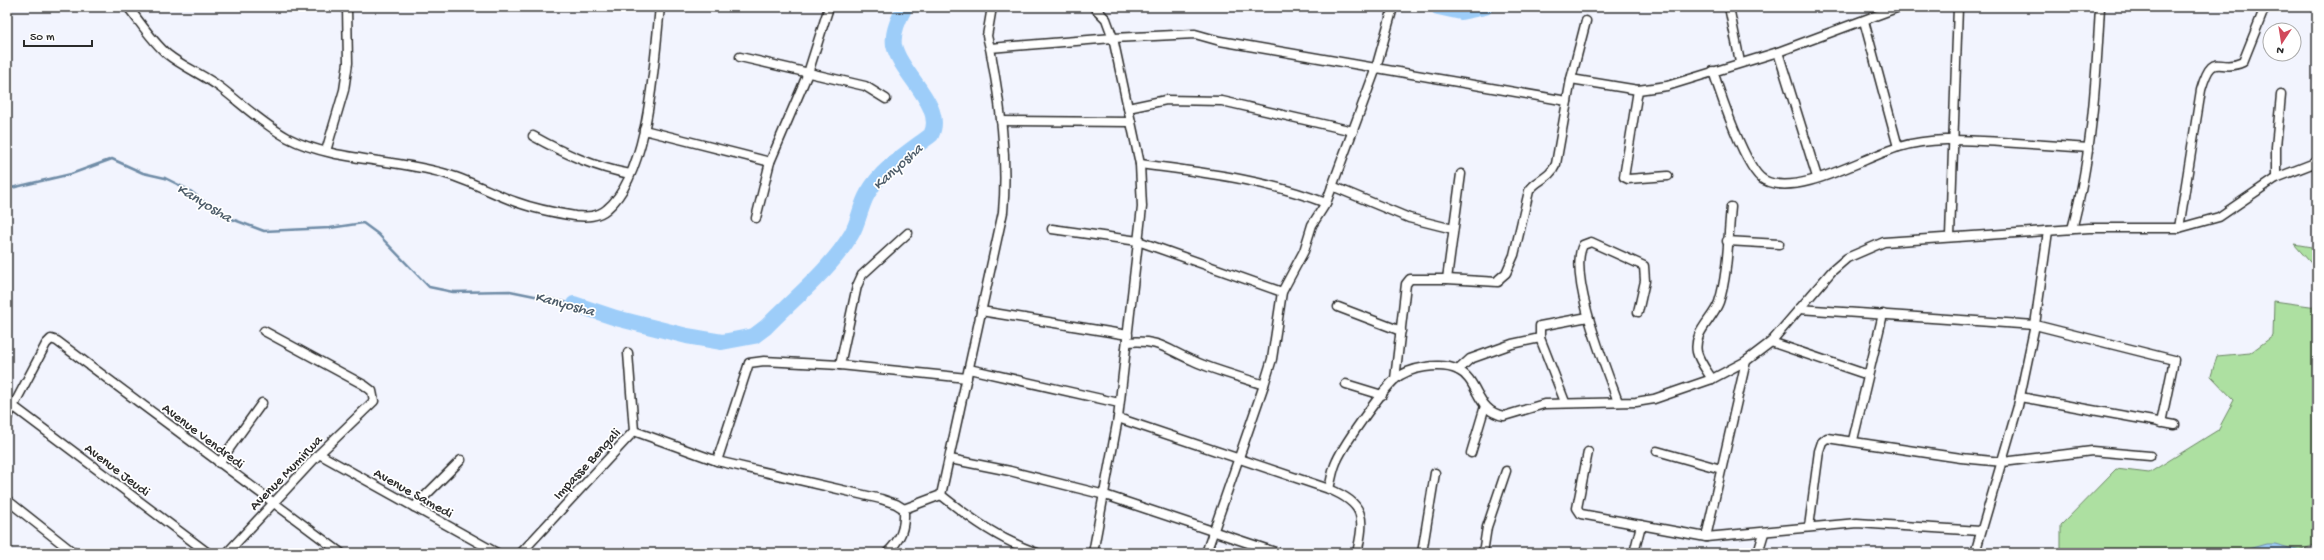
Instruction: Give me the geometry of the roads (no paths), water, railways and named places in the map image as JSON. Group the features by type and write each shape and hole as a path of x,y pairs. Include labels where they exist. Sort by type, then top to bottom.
{"street":[{"path":"128,7 166,53 212,81 274,129 304,145 440,172 479,185 527,206 588,217 599,215 608,208 620,193 630,174 644,130 660,7"},
{"path":"326,150 344,90 348,63 346,7"},
{"path":"756,218 770,162 808,73 829,7"},
{"path":"941,495 1003,212 1005,189 1001,121 987,36 992,7"},
{"path":"1093,553 1105,495 1118,418 1142,207 1140,164 1113,38 1106,19 1094,7"},
{"path":"1729,7 1740,62"},
{"path":"1570,79 1638,90 1667,86 1740,62 1778,52 1864,21 1877,11 1900,7"},
{"path":"1950,236 1952,139 1958,7"},
{"path":"2072,229 2082,192 2095,101 2100,7"},
{"path":"2179,228 2201,90 2205,75 2211,66 2216,64 2237,65 2243,62 2265,7"},
{"path":"1206,553 1213,530 1240,459 1272,359 1282,292 1304,251 1312,225 1326,203 1376,68 1392,11"},
{"path":"1395,380 1406,284 1410,279 1447,279 1498,282 1499,278 1506,273 1514,255 1530,191 1532,187 1549,176 1556,164 1570,79 1586,21"},
{"path":"1864,21 1898,147"},
{"path":"990,48 1113,38 1196,34 1220,41 1567,102"},
{"path":"1778,52 1817,177"},
{"path":"740,56 865,86 886,99"},
{"path":"1713,71 1750,166 1763,180 1778,185 1792,186 1852,167 1898,147 1952,139 2089,148"},
{"path":"1638,90 1624,177 1628,179 1668,176"},
{"path":"2276,178 2276,147 2281,95"},
{"path":"1128,108 1166,100 1222,101 1353,130"},
{"path":"1001,121 1131,122"},
{"path":"644,130 770,162"},
{"path":"533,136 567,155 588,164 630,174"},
{"path":"1329,489 1333,469 1339,457 1382,395 1395,380 1410,371 1426,368 1458,370 1469,381 1485,406 1498,415 1504,416 1528,408 1565,402 1618,402 1654,399 1712,379 1746,361 1771,342 1832,271 1847,258 1864,249 1884,242 1950,236 2072,229 2179,228 2219,217 2276,178 2317,162"},
{"path":"1140,164 1200,171 1249,180 1290,189 1326,203"},
{"path":"1447,279 1461,174"},
{"path":"1332,186 1409,218 1453,229"},
{"path":"1712,379 1697,352 1697,341 1702,328 1719,302 1722,288 1731,207"},
{"path":"1052,229 1138,242 1282,292"},
{"path":"1975,553 1980,531 2003,462 2020,397 2035,325 2048,231"},
{"path":"840,365 857,286 862,275 908,233"},
{"path":"1727,241 1779,244"},
{"path":"1618,402 1588,317 1581,273 1581,249 1586,243 1591,242 1644,266 1645,281 1638,312"},
{"path":"1338,307 1401,331"},
{"path":"1799,309 2035,325 2174,360 2161,422"},
{"path":"981,311 1142,340 1162,345 1194,361 1264,385"},
{"path":"1853,440 1883,314"},
{"path":"1565,402 1540,338 1540,326 1588,317"},
{"name":"Avenue Mumirwa","path":"227,553 319,454 374,401 372,391 264,331"},
{"path":"1458,370 1470,359 1512,344 1540,338"},
{"name":"Avenue Vendredi","path":"13,406 46,344 51,339 64,344 272,503 341,553"},
{"path":"1771,342 1868,375"},
{"name":"Impasse Bengali","path":"521,553 634,431 628,353"},
{"path":"717,461 749,363 764,361 840,365 967,378"},
{"path":"1706,537 1746,361"},
{"path":"969,369 1119,403"},
{"path":"1346,384 1382,395"},
{"path":"2020,397 2175,425"},
{"path":"219,463 262,402"},
{"path":"7,418 13,406"},
{"name":"Avenue Jeudi","path":"13,406 208,553"},
{"path":"1471,453 1485,406"},
{"path":"1118,418 1329,489 1347,497 1356,505 1362,516 1363,527 1357,553"},
{"path":"634,431 717,461 881,499 896,504 904,509"},
{"path":"1809,527 1822,442 1827,438 1853,440 1961,458 2003,462 2092,451 2150,456"},
{"path":"1657,451 1721,468"},
{"path":"1588,452 1578,512 1641,525 1706,537 1764,533 1857,523 1980,531"},
{"name":"Avenue Samedi","path":"319,454 497,553"},
{"path":"950,459 1010,471 1105,495 1278,553"},
{"path":"414,507 461,460"},
{"path":"1483,553 1487,527 1506,471"},
{"path":"1422,553 1435,473"},
{"path":"904,509 941,495"},
{"path":"941,495 979,525 1015,545 1037,553"},
{"path":"7,500 74,553"},
{"path":"887,553 899,541 904,530 904,509"},
{"path":"1634,553 1641,525"},
{"path":"1758,553 1764,533"}],"water":[{"path":"2266,544 2275,544 2308,553 2234,553"}],"waterway":[{"name":"Kanyosha","path":"574,304 616,318 687,336 722,342 754,336 766,327 833,260 854,230 865,198 880,176 896,161 931,135 934,124 932,113 927,101 904,67 894,45 895,30 898,20 905,7"},
{"name":"Kanyosha","path":"1438,7 1461,12 1485,7"},
{"name":"Kanyosha","path":"7,189 71,174 112,159 143,173 165,178 189,190 221,215 264,231 330,228 363,223 378,234 429,287 453,292 510,291 574,304"}]}
